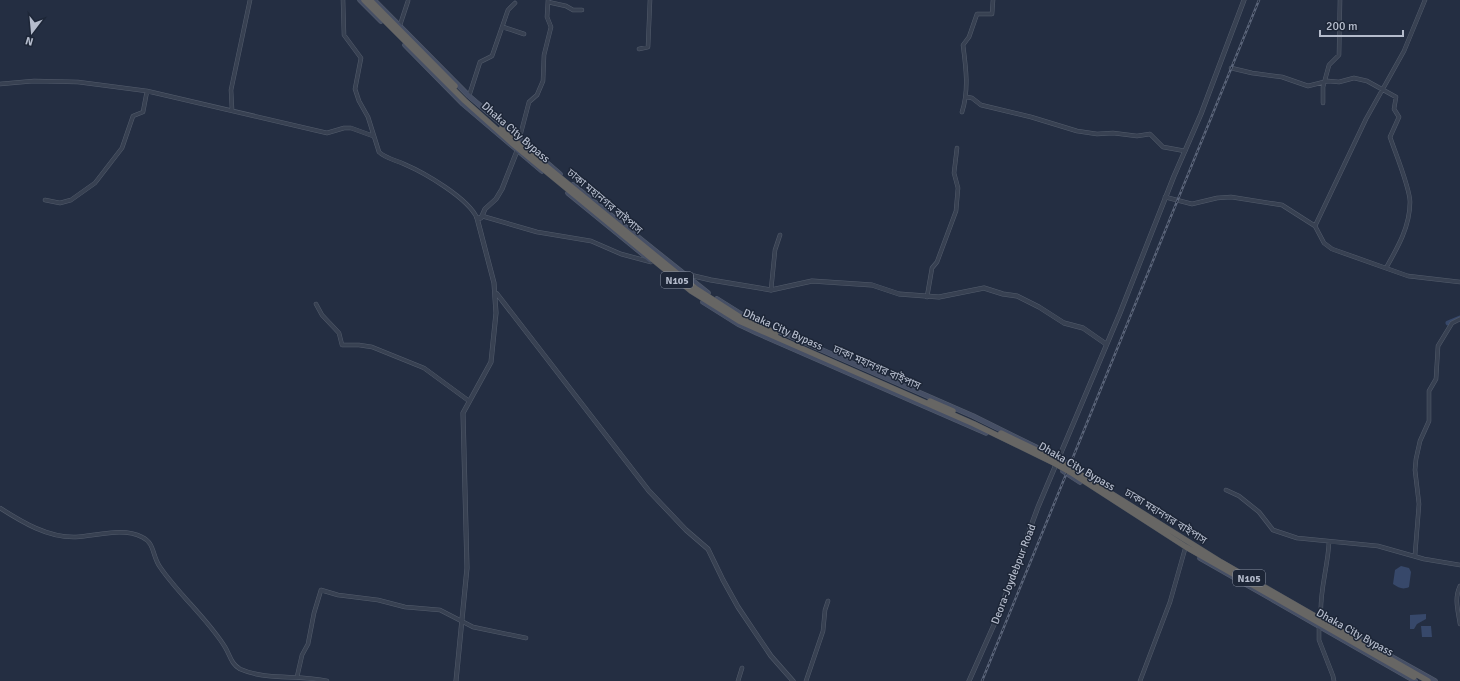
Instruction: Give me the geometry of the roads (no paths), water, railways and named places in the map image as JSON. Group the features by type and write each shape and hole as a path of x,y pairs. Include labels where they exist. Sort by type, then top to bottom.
{"highway":[{"name":"Dhaka City Bypass","path":"364,0 465,102 502,135 669,274 713,306 752,327 974,424 1056,462"},
{"name":"ঢাকা মহানগর বাইপাস","path":"370,0 468,98 506,132 666,265 714,302 740,317 778,335 977,422 1056,462 1221,562 1428,681"},
{"name":"Dhaka City Bypass","path":"1071,470 1186,547 1421,681"}],"main road":[{"path":"360,0 463,104 517,151 690,293 738,324 993,436 1056,462 1186,549 1415,681"},
{"path":"374,0 469,96 519,140 698,286 742,314 973,416 1056,462 1222,560 1435,681"}],"street":[{"path":"232,110 231,90 250,0"},
{"path":"343,0 344,35 361,58 355,89 359,101 368,117 373,136 380,153 412,168 457,195 474,211 496,294 491,362 463,413 468,568 456,681"},
{"path":"639,49 648,47 650,0"},
{"path":"962,112 967,97 965,86 967,76 963,45 969,37 977,14 992,14 993,0"},
{"name":"Deora-Joydebpur Road","path":"969,681 1000,611 1056,462 1221,64 1235,21 1244,0"},
{"path":"1323,103 1324,82 1329,65 1339,55 1340,0"},
{"path":"1315,226 1366,120 1404,52 1425,0"},
{"path":"400,25 408,1"},
{"path":"519,140 529,102 537,95 543,81 543,60 551,27 547,17 548,1 574,10 582,10"},
{"path":"469,96 480,62 492,56 508,10 515,3"},
{"path":"503,26 524,34"},
{"path":"1231,68 1252,73 1282,76 1308,86 1324,82 1339,82 1354,78 1367,81 1396,97 1394,109 1399,117 1390,136 1410,202 1408,220 1401,241 1386,268"},
{"path":"0,84 34,81 78,82 147,91 328,133 344,128 362,131 373,136"},
{"path":"45,200 60,203 71,200 95,183 122,148 133,116 143,112 147,91"},
{"path":"967,97 972,98 980,105 1031,117 1077,131 1098,134 1114,133 1137,136 1150,134 1162,147 1185,151"},
{"path":"927,297 932,268 937,262 956,211 958,188 954,173 957,148"},
{"path":"482,216 484,209 496,199 502,189 517,151"},
{"path":"1165,197 1189,204 1231,197 1272,203 1285,207 1315,226 1323,242 1328,247 1408,276 1460,282"},
{"path":"477,218 482,216 537,232 591,241 621,254 652,262"},
{"path":"771,290 775,250 780,235"},
{"path":"681,273 711,280 771,290 812,281 872,285 900,294 927,297 953,295 981,288 1016,296 1039,307 1064,323 1084,328 1106,344"},
{"path":"496,294 649,491 686,530 708,549 738,607 771,656 793,681"},
{"path":"316,304 322,315 339,333 342,345 372,347 424,368 469,401"},
{"path":"1415,555 1419,504 1415,470 1416,459 1420,441 1429,421 1430,391 1436,379 1438,346 1452,323 1460,319"},
{"path":"1226,490 1239,496 1259,512 1273,530 1302,539 1378,546 1415,555 1424,559 1452,562 1460,565"},
{"path":"0,508 18,520 41,530 61,535 75,537 120,532 141,537 150,542 159,565 219,639 234,665 239,669 253,674 270,677 315,678 326,681"},
{"path":"1321,617 1322,595 1328,566 1329,542"},
{"path":"1140,681 1170,602 1186,549"},
{"path":"1460,586 1456,596 1456,602 1460,624"},
{"path":"297,677 302,655 308,644 314,613 321,590 338,595 378,600 406,607 440,610 480,630 526,638"},
{"path":"806,681 823,631 825,610 828,601"},
{"path":"1319,627 1319,640 1334,681"},
{"path":"738,681 742,668"}],"water":[{"path":"1401,566 1409,568 1411,572 1409,587 1403,588 1393,584 1395,570"},
{"path":"1426,614 1426,619 1417,624 1414,629 1410,629 1410,615"},
{"path":"1421,626 1431,626 1432,637 1422,637"}],"waterway":[{"path":"1448,323 1460,318"},
{"path":"1448,323 1458,319"}],"railway":[{"path":"982,681 1259,0"}]}
